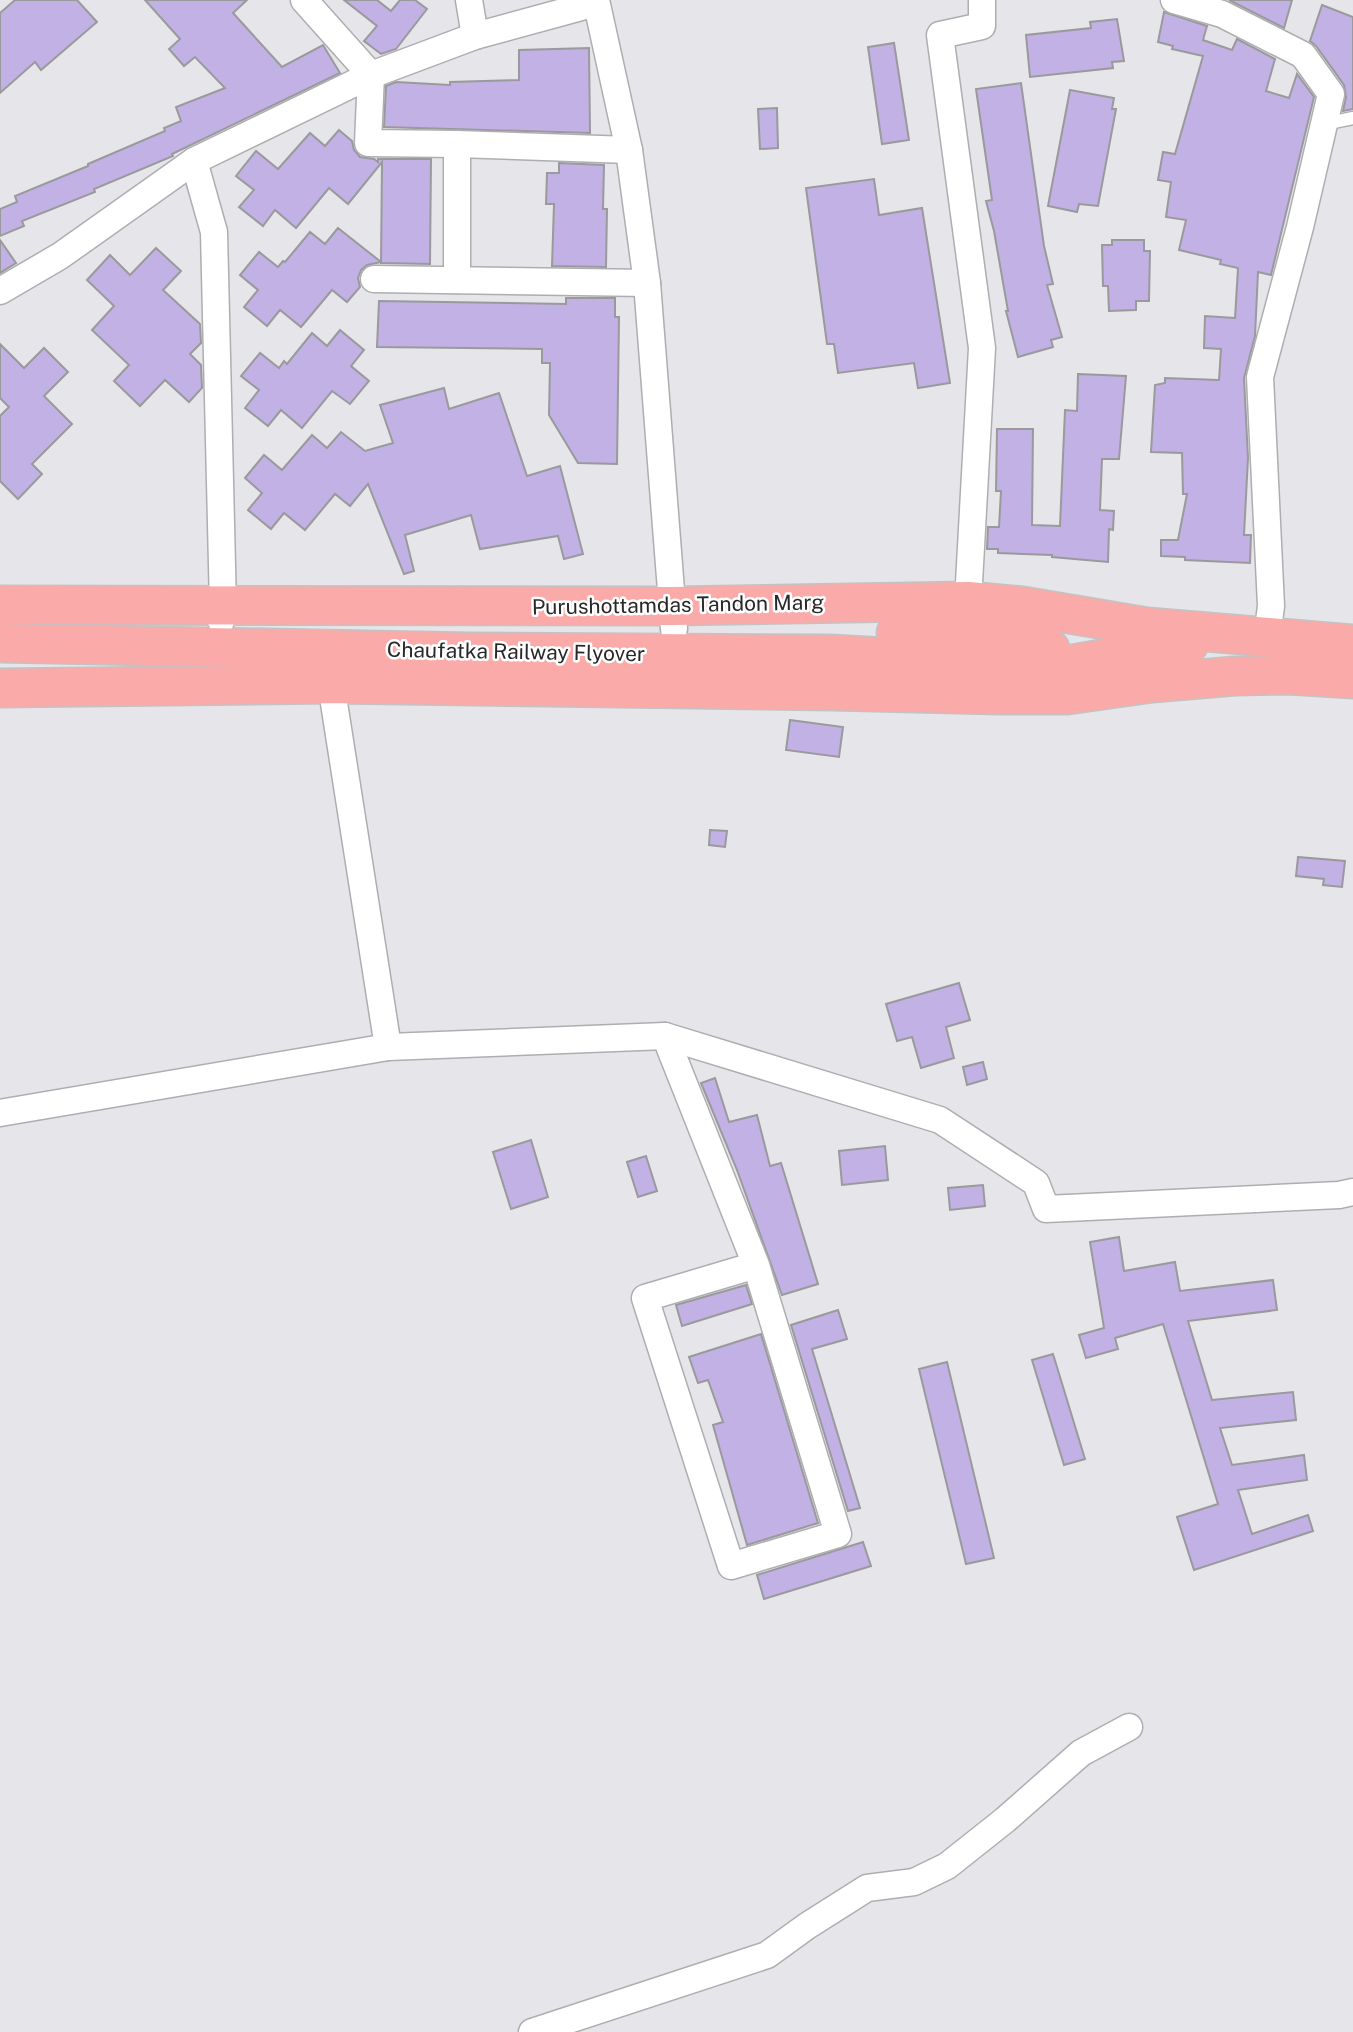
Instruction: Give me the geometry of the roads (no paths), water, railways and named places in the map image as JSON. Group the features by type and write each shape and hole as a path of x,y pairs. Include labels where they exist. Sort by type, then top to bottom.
{"main road":[{"name":"Purushottamdas Tandon Marg","path":"674,617 968,601 1022,606 1147,627 1353,643"},
{"path":"0,605 222,615"},
{"path":"1022,606 1065,626 1082,649 1079,666"},
{"path":"0,617 674,617 804,629 1041,639 1050,649 1050,660 1047,665 1032,671"},
{"path":"1079,666 1256,636"},
{"name":"Chaufatka Railway Flyover","path":"0,643 470,652 829,654 919,659 1032,671 1079,666"},
{"path":"1079,666 1235,676"},
{"path":"0,688 331,684 1067,695 1152,683 1235,676 1289,675 1353,679"}],"street":[{"path":"304,0 371,75 368,144 629,150"},
{"path":"469,0 475,36"},
{"path":"968,601 982,348 940,35 982,26 982,0"},
{"path":"1174,0 1222,14 1303,55 1331,94 1261,377 1271,606 1256,636"},
{"path":"0,291 61,256 194,161 371,75 475,36 596,1 629,150 647,283 674,617"},
{"path":"457,144 457,280"},
{"path":"194,161 214,232 222,615"},
{"path":"374,279 647,283"},
{"path":"331,684 388,1047"},
{"path":"665,1036 756,1265 838,1534 731,1566 645,1298 756,1265"},
{"path":"0,1114 388,1047 665,1036 940,1119 1036,1183 1046,1209 1339,1195 1353,1192"},
{"path":"532,2032 767,1955 867,1888 914,1882 947,1866 1081,1754 1129,1727"}],"lane":[{"path":"1324,124 1353,118"}]}
